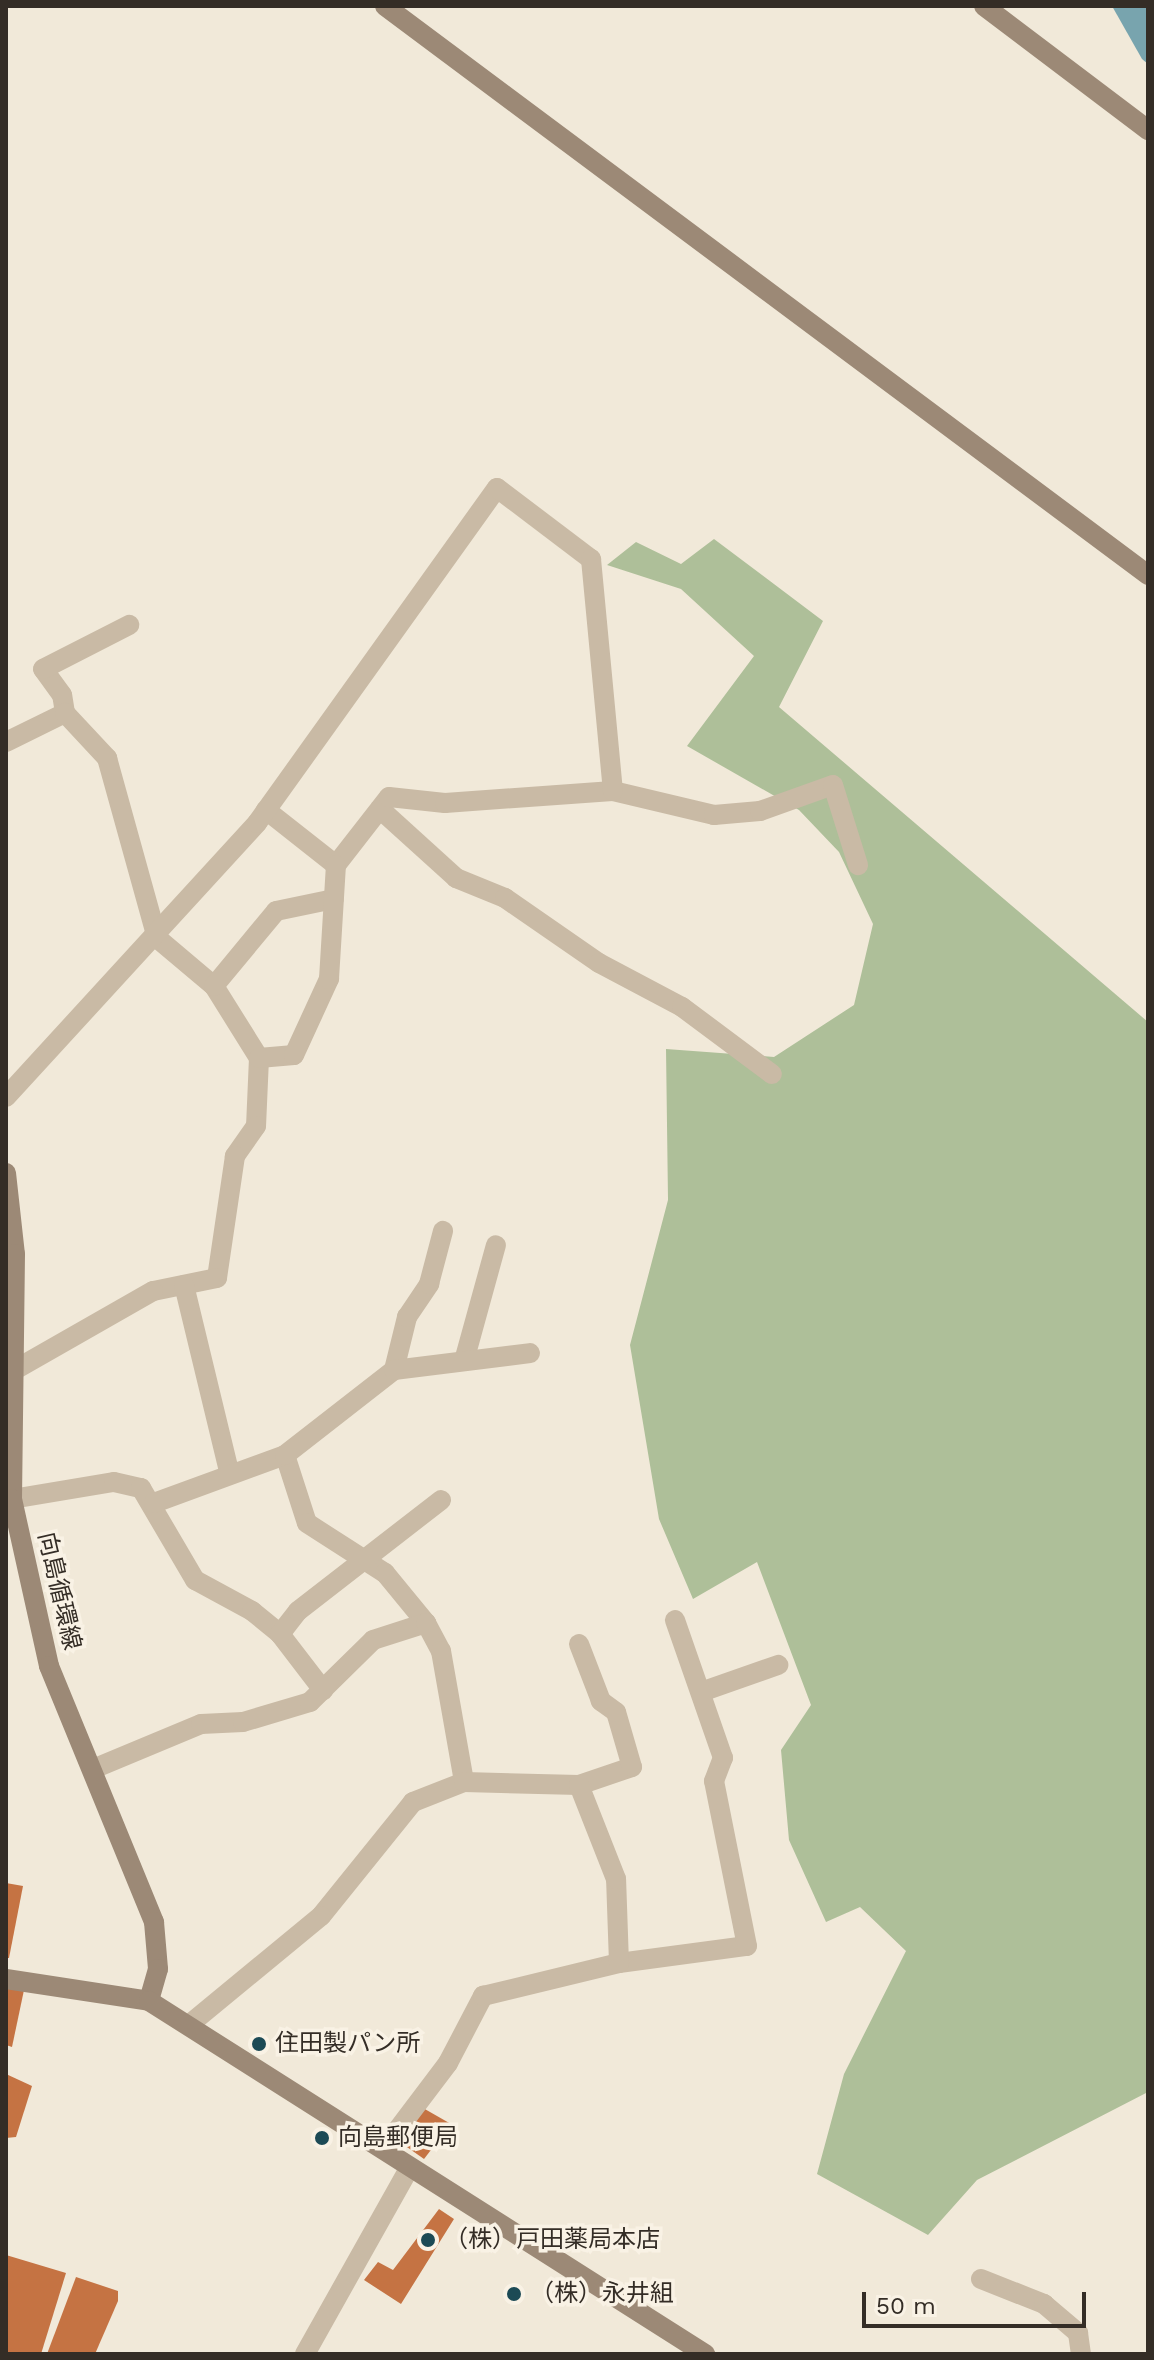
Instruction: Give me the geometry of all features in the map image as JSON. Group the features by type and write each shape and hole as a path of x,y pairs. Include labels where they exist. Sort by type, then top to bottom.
{"main road":[{"path":"385,6 1148,575"},
{"path":"984,6 1148,130"},
{"name":"向島循環線","path":"6,1173 15,1254 10,1376 12,1499 49,1666 154,1922 158,1969 149,2001"},
{"path":"6,1979 149,2001 383,2149 409,2169 705,2354"}],"street":[{"path":"6,1097 157,938 266,810 497,488 591,559 613,791"},
{"path":"10,1376 153,1291 217,1278 235,1156 256,1126 259,1058 214,986 157,938 107,758 65,713 62,695 43,669 129,625"},
{"path":"6,742 65,713"},
{"path":"259,1058 294,1055 329,979 336,865 389,797 445,803 613,791 714,815 760,811 833,785 858,865"},
{"path":"380,809 456,878 505,898 599,963 682,1007 772,1074"},
{"path":"266,810 336,865"},
{"path":"214,986 276,911 334,899"},
{"path":"394,1370 407,1317 429,1284 443,1231"},
{"path":"464,1361 496,1245"},
{"path":"184,1285 230,1475"},
{"path":"154,1503 285,1455 394,1370 530,1353"},
{"path":"285,1455 307,1523 365,1558 426,1623 441,1651 464,1782"},
{"path":"12,1499 114,1482 141,1488 154,1503 195,1580 252,1611 280,1634 323,1690"},
{"path":"280,1634 298,1611 441,1500"},
{"path":"383,2149 448,2063 483,1996 619,1963 747,1946 714,1781 723,1758 675,1620"},
{"path":"93,1769 201,1724 243,1722 310,1702 373,1640 426,1623"},
{"path":"189,2025 257,1975 321,1916 413,1802 464,1782 579,1785 632,1767 616,1712 601,1701 579,1644"},
{"path":"701,1692 778,1665"},
{"path":"579,1785 616,1879 619,1963"},
{"path":"305,2354 409,2169"},
{"path":"981,2279 1044,2304 1078,2333 1081,2354"}],"green space":[{"path":"714,539 823,621 779,707 1148,1022 1148,2092 977,2180 928,2235 817,2174 844,2074 906,1951 860,1907 826,1922 789,1840 781,1750 811,1705 757,1562 693,1599 659,1519 630,1345 668,1200 666,1049 774,1057 854,1005 873,924 839,852 799,810 687,746 754,656 681,589 607,565 636,542 681,564"}],"water":[{"path":"1112,6 1148,6 1148,64 1142,59"}],"building":[{"path":"6,1883 23,1886 9,1958 6,1958"},
{"path":"6,1985 24,1990 12,2047 6,2045"},
{"path":"6,2074 32,2086 16,2137 6,2138"},
{"path":"423,2108 451,2124 424,2159 397,2140"},
{"name":"（株）戸田薬局本店","path":"439,2209 454,2219 401,2304 364,2280 378,2262 393,2270"},
{"path":"6,2255 66,2273 41,2354 6,2354"},
{"path":"76,2277 118,2291 118,2301 95,2354 47,2354"}],"place":[{"name":"住田製パン所","path":"259,2044"},
{"name":"向島郵便局","path":"322,2138"},
{"name":"（株）戸田薬局本店","path":"428,2240"},
{"name":"（株）永井組","path":"514,2294"}]}
